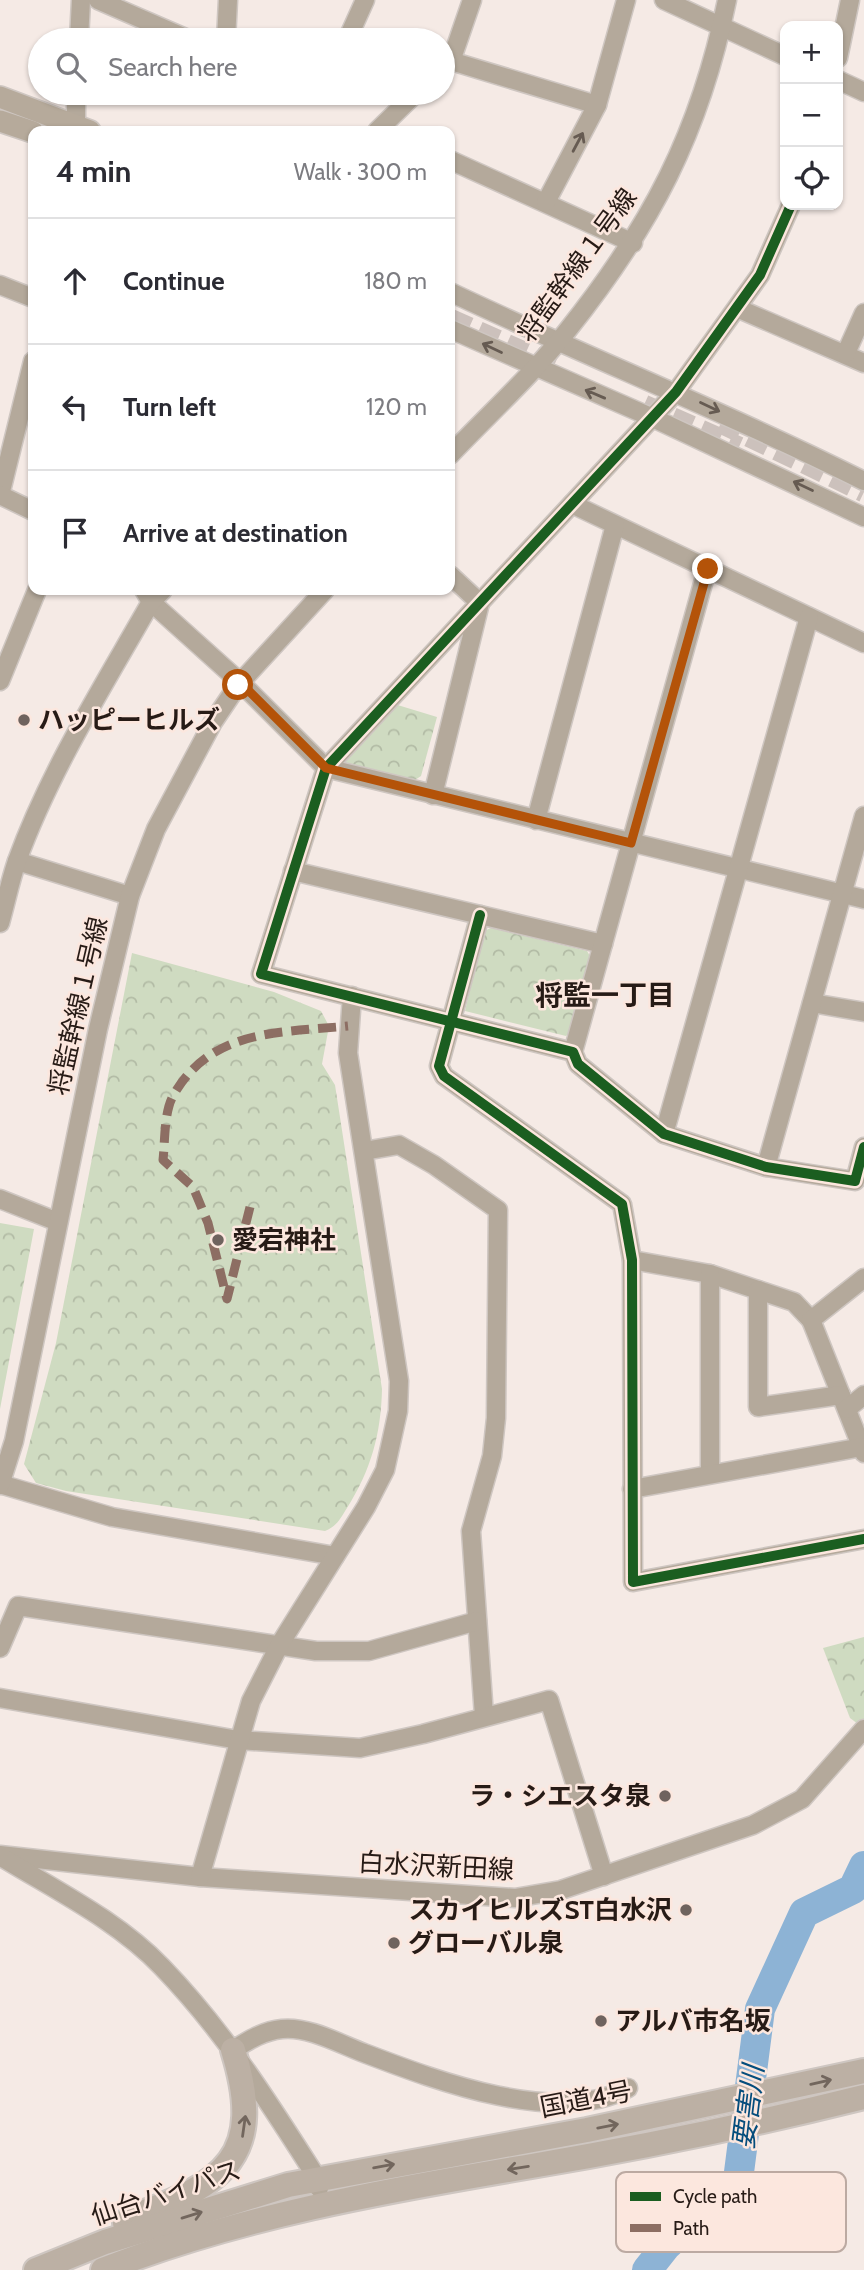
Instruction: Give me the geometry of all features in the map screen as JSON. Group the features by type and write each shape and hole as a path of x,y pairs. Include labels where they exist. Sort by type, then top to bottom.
{"highway":[{"path":"105,2242 131,2217 200,2188 233,2158 243,2137 246,2104 244,2085 233,2050"},
{"name":"国道4号","path":"317,2178 777,2092 864,2071"},
{"path":"324,2205 730,2129 864,2097"},
{"name":"仙台バイパス","path":"36,2270 105,2242 317,2178"},
{"name":"仙台バイパス","path":"103,2270 226,2230 324,2205"}],"main road":[{"path":"0,97 73,126"},
{"path":"0,121 28,130"}],"street":[{"path":"80,28 81,0"},
{"path":"98,0 162,28"},
{"path":"227,28 228,0"},
{"path":"352,28 365,0"},
{"path":"455,44 472,0"},
{"path":"546,202 597,105 626,0"},
{"path":"664,0 780,54"},
{"name":"将監幹線１号線","path":"455,450 534,368 633,243 675,167 702,100 727,0"},
{"path":"843,34 850,0"},
{"path":"455,67 597,105"},
{"path":"843,82 864,92"},
{"path":"78,105 81,126"},
{"path":"382,126 404,105"},
{"path":"455,162 633,243"},
{"path":"573,1052 261,974 326,768 676,391 760,275 790,210"},
{"path":"0,285 28,296"},
{"path":"455,294 556,342 676,391 864,481"},
{"path":"737,308 864,363"},
{"path":"846,353 864,313"},
{"path":"455,331 653,418 864,517"},
{"path":"28,381 0,495 28,509"},
{"path":"572,504 864,643"},
{"path":"536,820 615,525"},
{"path":"708,569 573,1052 578,1064 664,1134 766,1167 855,1181 864,1147"},
{"path":"455,580 480,603"},
{"path":"0,681 35,595"},
{"path":"0,923 17,861 89,712 152,595"},
{"path":"154,595 326,768 864,899"},
{"name":"将監幹線１号線","path":"0,1485 14,1441 98,1029 130,896 156,829 213,722 241,683 320,595"},
{"path":"433,795 480,603"},
{"path":"664,1134 808,617"},
{"path":"766,1167 864,816"},
{"path":"17,861 130,896"},
{"path":"293,871 603,944"},
{"path":"480,915 439,1066 444,1076 621,1204 632,1260 633,1582 864,1539"},
{"path":"201,1877 251,1701 280,1644 386,1470 398,1411 399,1381 348,1053 352,996"},
{"path":"812,1003 864,1012"},
{"path":"364,1151 399,1145 434,1165 498,1210 496,1418 492,1456 471,1531 484,1716"},
{"path":"0,1199 58,1222"},
{"path":"632,1260 710,1274 794,1302 811,1320 863,1450 710,1473 632,1489"},
{"path":"710,1274 710,1473"},
{"path":"811,1320 864,1278"},
{"path":"758,1290 758,1407 844,1402 864,1395"},
{"path":"0,1485 113,1517 335,1556"},
{"path":"0,1648 18,1606 316,1651 369,1651 477,1621"},
{"path":"0,1698 238,1740 360,1748 549,1700 604,1877"},
{"name":"白水沢新田線","path":"0,1856 201,1877 515,1898 561,1890 604,1877 753,1825 802,1799 864,1729"},
{"path":"0,1856 122,1933 161,1966 233,2050 317,2178 324,2205"},
{"path":"233,2050 261,2033 284,2028 321,2037 409,2070 544,2102 573,2104 616,2095 628,2088"}],"green space":[{"path":"391,703 437,717 421,776 415,780 344,762 345,756"},
{"path":"491,928 587,951 590,956 570,1032 566,1036 465,1011 484,931"},
{"name":"愛宕神社","path":"132,953 274,992 321,1011 329,1026 322,1064 335,1085 382,1389 377,1436 368,1466 342,1516 325,1531 66,1491 36,1483 24,1464 56,1343"},
{"path":"0,1223 34,1229 0,1409"},
{"path":"864,1637 864,1719 858,1724 850,1718 823,1648"}],"waterway":[{"name":"要害川","path":"739,2172 760,2009 804,1913 853,1889 864,1866"},
{"name":"要害川","path":"647,2270 661,2252"}],"tunnel":[{"path":"455,321 560,368"},
{"path":"644,405 739,447"},
{"path":"721,423 864,492"}],"marked path":[{"path":"250,1207 227,1299 208,1223 193,1187 163,1160 166,1119 173,1096 189,1074 207,1057 227,1046 273,1033 348,1026"}],"cycle path":[{"path":"789,210 760,275 676,392 326,768 261,974 573,1052 578,1064 664,1134 766,1167 855,1181 864,1147"},
{"path":"480,915 439,1066 444,1076 622,1204 632,1260 633,1582 864,1539"}],"place":[{"name":"ハッピーヒルズ","path":"24,720"},
{"name":"愛宕神社","path":"218,1240"},
{"name":"ラ・シエスタ泉","path":"665,1796"},
{"name":"スカイヒルズST白水沢","path":"686,1910"},
{"name":"グローバル泉","path":"394,1943"},
{"name":"アルバ市名坂","path":"601,2021"}],"district":[{"name":"将監一丁目","path":"605,995"}],"route":[{"path":"238,685 241,683 326,768 631,843 708,569"}]}
